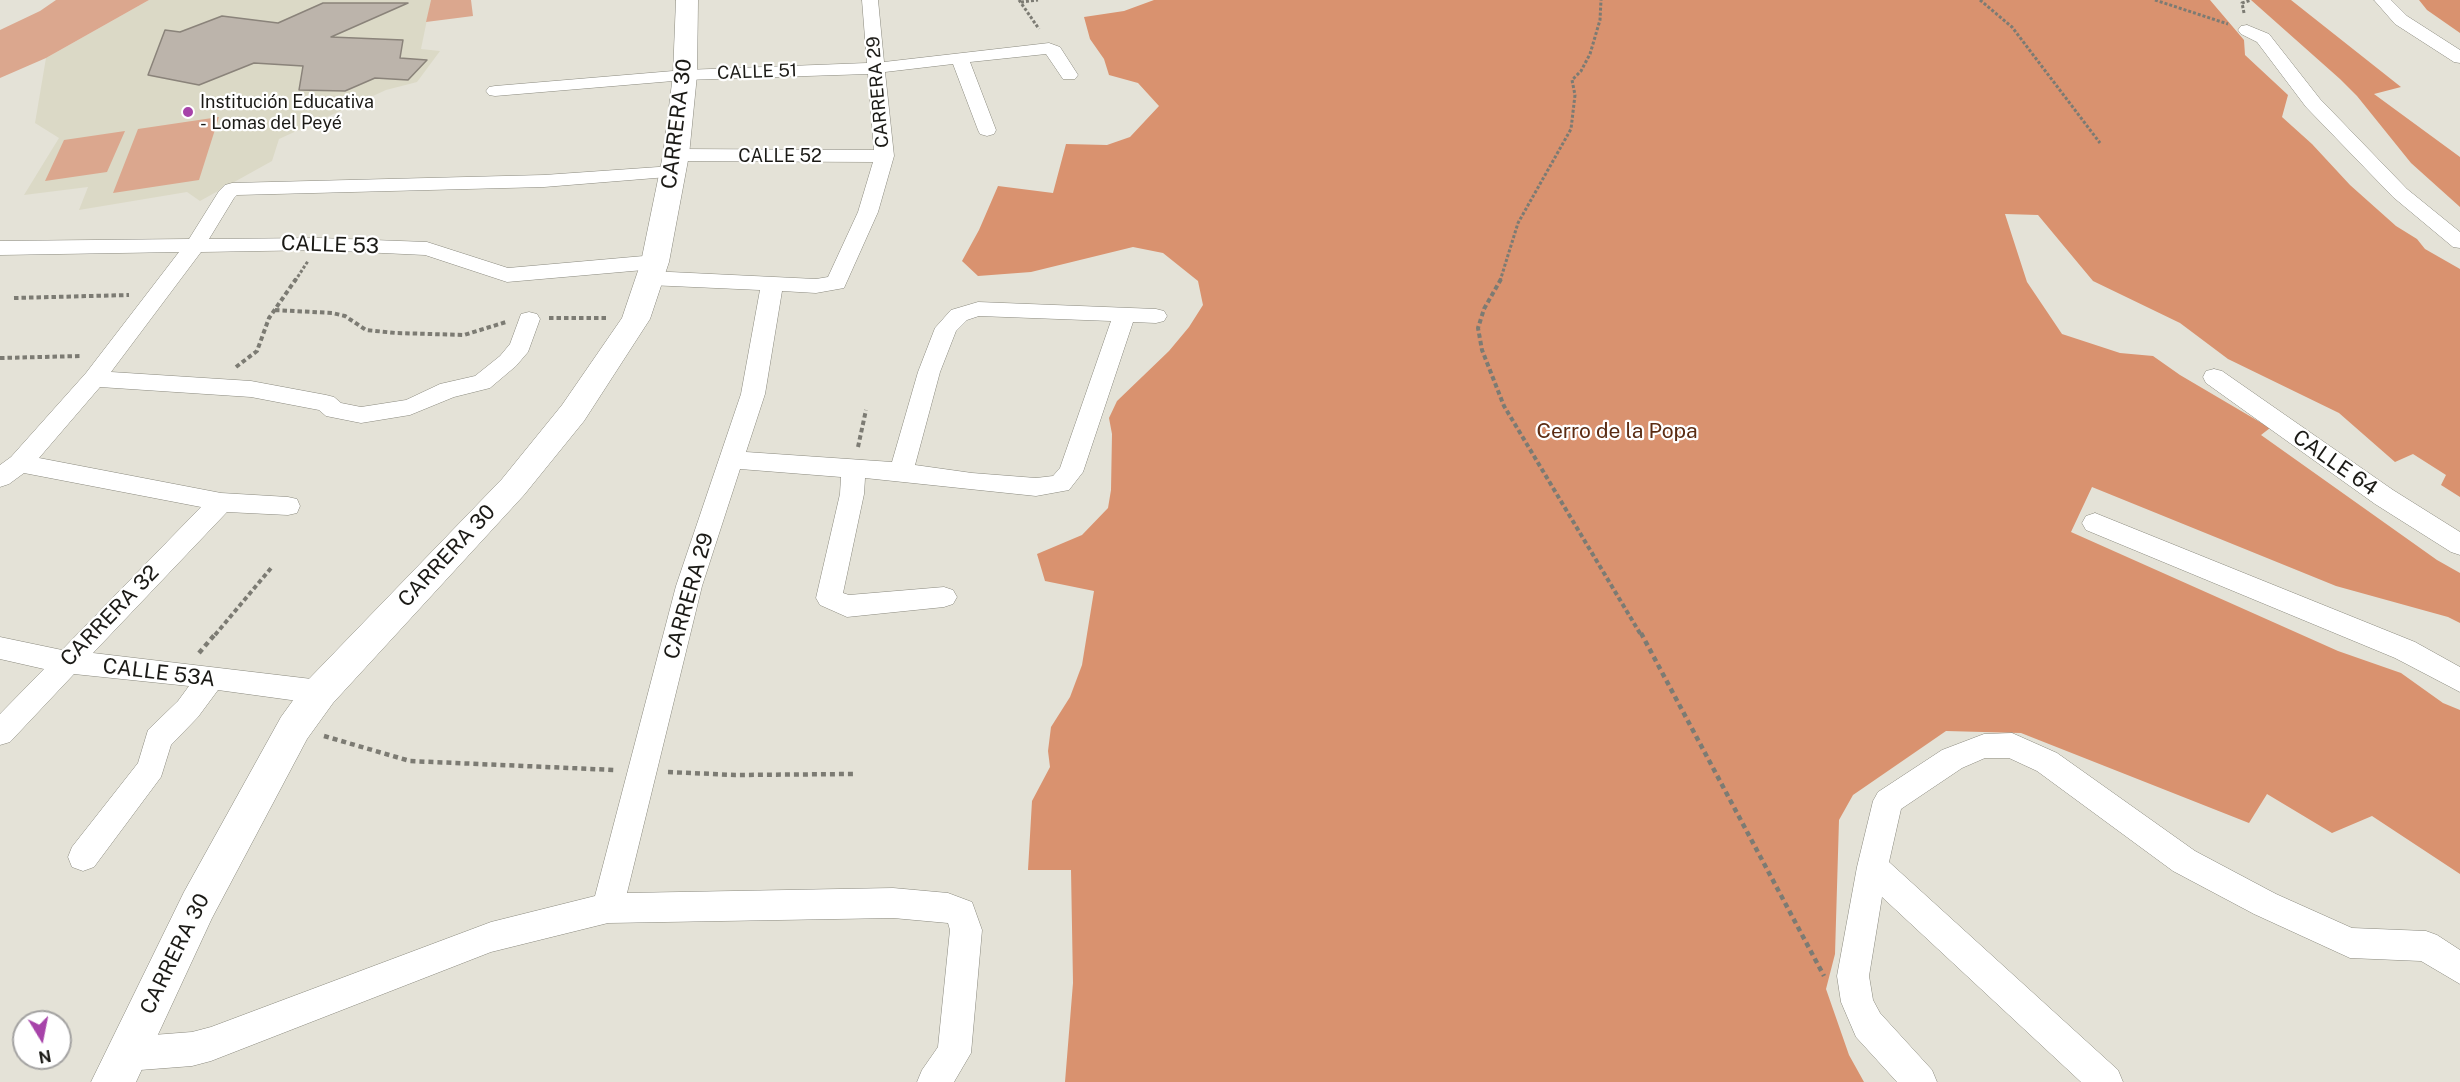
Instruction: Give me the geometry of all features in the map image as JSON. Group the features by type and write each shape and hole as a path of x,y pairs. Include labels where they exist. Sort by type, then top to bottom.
{"street":[{"name":"CARRERA 30","path":"120,1068 198,905 294,728 320,692 513,487 573,413 636,319 652,270 674,164 685,75 687,0"},
{"name":"CARRERA 29","path":"836,283 868,213 884,156 870,0"},
{"path":"2382,0 2401,20 2460,58"},
{"path":"2247,30 2263,38 2313,103 2400,193 2460,242"},
{"name":"CALLE 51","path":"495,91 685,75 875,68 1049,48 1054,51 1070,75"},
{"path":"960,60 987,130"},
{"name":"CALLE 52","path":"196,244 232,189 544,182 674,164 884,156"},
{"path":"10,470 94,379 196,244"},
{"name":"CALLE 53","path":"0,248 319,244 426,249 507,275 635,262 652,270 772,284 816,286 836,283"},
{"name":"CARRERA 29","path":"608,908 689,586 753,394 772,284"},
{"path":"901,472 929,372 946,328 959,315 978,309 1156,316"},
{"path":"731,460 901,472 972,482 1036,487 1060,484 1071,472 1125,314"},
{"path":"94,379 251,388 326,403 334,410 361,415 411,407 448,390 482,382 508,361 520,347 529,319"},
{"name":"CALLE 64","path":"2214,377 2384,497 2460,545"},
{"path":"854,468 851,502 829,598 848,606 944,597"},
{"path":"10,470 221,502 288,506"},
{"name":"CARRERA 32","path":"0,733 221,502"},
{"path":"2095,523 2405,650 2460,680"},
{"name":"CALLE 53A","path":"0,648 66,662 320,692"},
{"path":"83,857 151,768 158,739 188,709 210,678"},
{"path":"1920,1082 1869,1025 1857,1002 1853,976 1872,867 1888,801 1952,759 1984,746 2012,745 2047,762 2184,861 2265,904 2350,943 2426,946 2460,968"},
{"path":"1872,867 2106,1082"},
{"path":"120,1068 211,1044 491,937 608,908 893,903 948,909 961,913 966,930 954,1053 934,1082"}],"path":[{"path":"1020,1 1038,0"},
{"path":"1601,0 1600,20 1590,54 1572,80 1575,95 1571,129 1518,223 1500,282 1484,309 1478,328 1482,350 1504,406 1632,617 1823,976 1857,1002"},
{"path":"1980,0 2012,27 2100,143"},
{"path":"2155,0 2247,30"},
{"path":"1020,1 1039,29"},
{"path":"212,386 257,351 269,318 319,244"},
{"path":"14,298 159,294"},
{"path":"275,310 332,313 345,316 366,330 432,335 464,335 491,325 529,319 636,319"},
{"path":"0,358 113,355"},
{"path":"854,468 866,410"},
{"path":"181,674 272,567"},
{"path":"294,728 410,761 735,775 853,774"}],"shaded area":[{"path":"56,0 149,0 46,58 0,78 0,30 40,11"},
{"name":"Institución Educativa - Lomas del Peyé","path":"149,0 431,0 421,49 440,51 417,82 386,90 279,139 272,161 200,201 187,192 79,210 88,187 24,195 59,138 35,123 46,58"},
{"path":"431,0 471,0 473,16 426,22"},
{"path":"219,117 199,180 113,193 138,129"},
{"path":"125,131 107,172 45,181 64,140"}],"green space":[{"name":"Cerro de la Popa","path":"1154,0 2210,0 2244,40 2245,55 2288,95 2282,117 2312,144 2350,185 2396,226 2417,239 2425,249 2460,269 2460,497 2441,485 2446,475 2413,454 2395,462 2339,413 2228,359 2180,323 2093,281 2038,215 2005,214 2027,282 2062,334 2120,353 2153,356 2180,375 2270,428 2261,435 2437,560 2460,573 2460,623 2448,617 2336,586 2092,487 2071,532 2338,651 2401,673 2443,703 2460,710 2460,874 2372,816 2332,833 2267,794 2249,823 2021,733 1946,731 1853,795 1839,820 1835,954 1826,989 1849,1055 1864,1082 1065,1082 1073,983 1071,870 1028,870 1032,801 1050,767 1048,751 1051,727 1070,697 1082,665 1094,591 1045,581 1037,554 1082,535 1108,508 1111,490 1112,434 1109,418 1117,401 1169,351 1189,327 1203,305 1198,281 1163,253 1133,247 1031,272 978,276 962,261 979,230 998,186 1053,193 1066,144 1107,145 1130,137 1159,106 1138,83 1109,75 1104,59 1090,39 1084,17 1124,11"},
{"path":"2251,0 2291,0 2401,87 2374,94 2460,157 2460,207 2411,163 2357,96 2340,79"},
{"path":"2419,0 2460,0 2460,33 2427,10"}],"building":[{"path":"323,3 408,3 331,37 403,40 400,58 427,60 408,80 375,78 345,91 299,90 303,66 254,63 199,85 148,75 165,30 180,32 222,16 278,23"}],"place":[{"name":"Institución Educativa - Lomas del Peyé","path":"188,112"}]}
